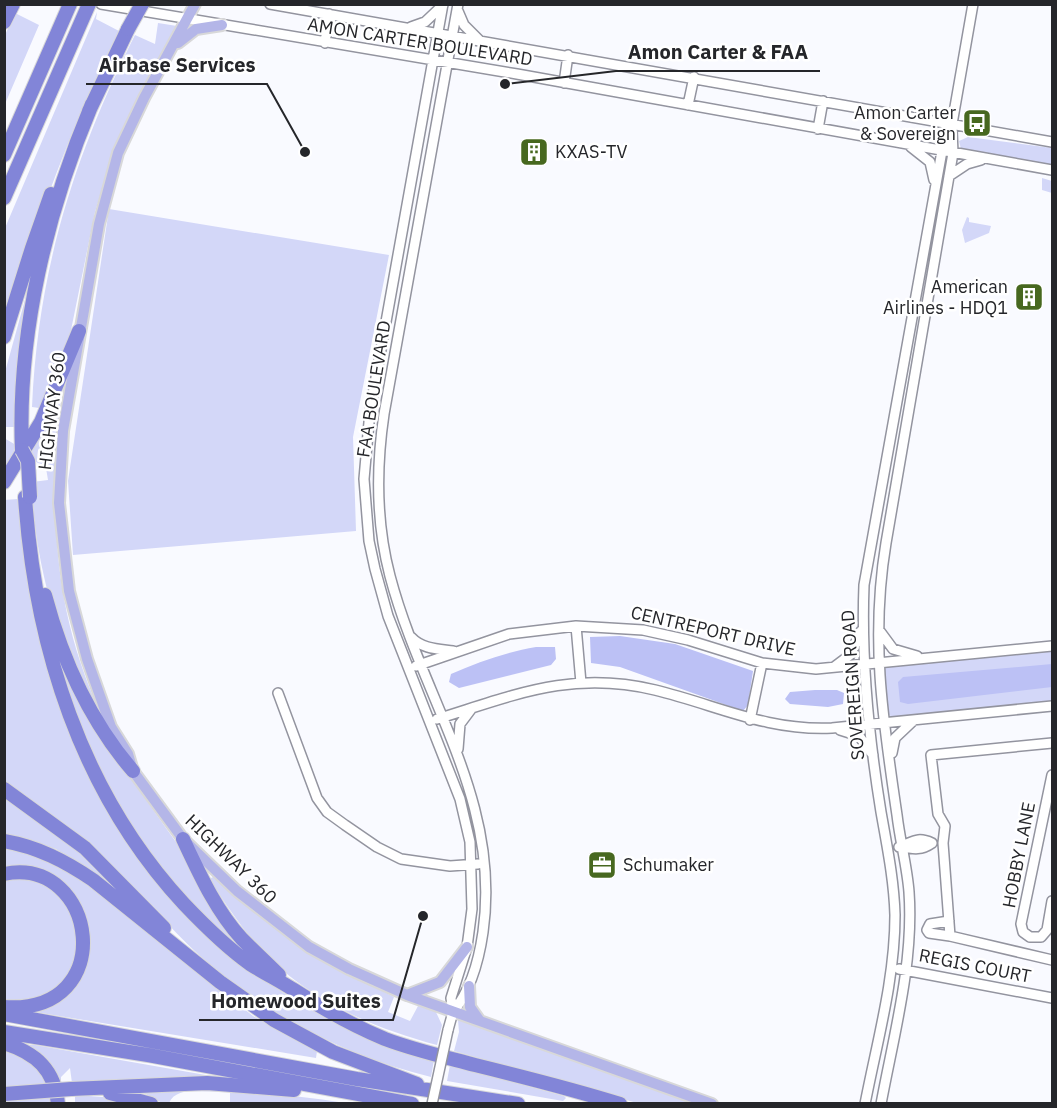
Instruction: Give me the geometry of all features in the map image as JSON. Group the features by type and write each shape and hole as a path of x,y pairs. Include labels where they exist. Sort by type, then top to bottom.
{"highway":[{"path":"4,136 61,4"},
{"path":"4,155 70,4"},
{"path":"4,177 79,4"},
{"path":"4,198 89,4"},
{"path":"4,337 44,212 92,104 142,4"},
{"path":"4,22 13,6"},
{"path":"92,104 63,180 38,280 25,370 22,450 31,564 54,670 84,752 114,811 153,868 197,918 249,963 326,1012 403,1046 620,1104"},
{"path":"4,482 41,422 79,331"},
{"path":"27,497 41,578 71,674 91,712 133,771"},
{"path":"4,789 85,848 135,897 194,961"},
{"path":"183,839 213,898 241,938 295,991"},
{"path":"4,841 39,849 70,864 246,1002 303,1037 365,1065 408,1079 429,1097"},
{"path":"4,874 31,875 61,891 79,914 84,939 78,970 66,988 44,1003 4,1006"},
{"path":"4,1014 429,1097 518,1104"},
{"path":"4,1032 412,1104"},
{"path":"4,1043 21,1048 42,1063 54,1080 58,1104"},
{"path":"4,1094 207,1083 248,1084 329,1095 346,1091"},
{"path":"88,1088 151,1104"}],"main road":[{"name":"HIGHWAY 360","path":"195,4 118,153 99,224 63,431 59,503 69,591 87,659 111,727 128,754 133,771 183,839 237,891 286,932 349,969 407,995 712,1104"},
{"path":"169,52 196,29 222,25"},
{"path":"407,995 440,982 467,947"},
{"path":"469,986 470,1007 481,1022"}],"street":[{"name":"AMON CARTER BOULEVARD","path":"270,4 1053,142"},
{"name":"SOVEREIGN ROAD","path":"865,1104 891,968 895,916 889,849 871,724 863,627 864,585 932,204 942,151 952,124 973,4"},
{"name":"AMON CARTER BOULEVARD","path":"101,5 564,83 1053,170"},
{"path":"408,27 425,22 443,5"},
{"name":"FAA BOULEVARD","path":"443,5 370,411 364,479 366,512 375,568 388,616 460,799 470,842 472,909 467,947 451,998 453,1012"},
{"path":"458,5 464,25 479,40"},
{"name":"FAA BOULEVARD","path":"429,1097 453,1012 469,986 482,942 486,864 480,820 458,755 410,635 390,575 379,510 379,447 458,5"},
{"path":"325,43 329,15"},
{"path":"564,83 568,55"},
{"path":"688,105 694,77"},
{"path":"818,129 823,101"},
{"name":"SOVEREIGN ROAD","path":"881,1104 905,969 909,893 878,664 880,576 953,153 952,124"},
{"path":"903,144 916,150 930,162 934,172 932,204"},
{"path":"949,176 967,164 991,159"},
{"path":"399,258 411,260"},
{"path":"366,512 379,510"},
{"path":"576,626 581,683"},
{"name":"CENTREPORT DRIVE","path":"408,669 509,634 576,626 626,627 654,632 762,663 795,668 832,668 1053,646"},
{"path":"878,626 882,638 893,649 903,654 931,658"},
{"path":"832,668 850,655 863,627"},
{"path":"410,635 417,643 429,648 456,651"},
{"path":"750,720 762,663"},
{"path":"429,721 474,705 537,688 581,683 622,684 655,690 750,720 799,728 832,728 1053,706"},
{"path":"278,693 317,798 327,812 377,847 400,859 450,866 486,864"},
{"path":"458,755 457,731 474,705"},
{"path":"892,780 892,747 907,724 916,720"},
{"path":"832,728 859,736 871,750 875,762"},
{"path":"950,936 945,826 938,814 931,755 1053,743"},
{"name":"HOBBY LANE","path":"1029,955 1032,937 1023,932 1022,924 1053,775"},
{"path":"889,849 902,846"},
{"path":"1032,937 1041,937 1047,930 1053,900"},
{"path":"949,921 930,924 928,933 1053,960"},
{"name":"REGIS COURT","path":"891,968 1053,998"}],"shaded area":[{"path":"97,12 96,19 119,31 70,139 29,249 5,324 5,228"},
{"path":"15,13 39,25 5,104 5,35"},
{"path":"158,23 177,26 137,100 112,157 95,212 70,335 39,408 32,407 42,308 51,261 77,170 113,80 135,35 155,44"},
{"path":"968,137 1052,148 1052,165 961,149 959,141"},
{"path":"1042,178 1052,181 1052,193 1042,190"},
{"path":"109,209 389,255 353,437 356,531 73,555 68,481"},
{"path":"967,217 969,222 991,226 989,233 965,243 962,230"},
{"path":"31,278 16,427 5,427 5,372"},
{"path":"60,404 55,486 59,563 73,639 102,716 87,694 61,637 51,605 37,540 32,482 48,480 46,468 33,460 31,451 57,405"},
{"path":"4,438 16,445 16,454 4,473"},
{"path":"18,499 34,603 45,653 60,702 78,750 101,796 128,841 170,896 263,978 301,1004 333,1020 434,1060 431,1077 337,1045 278,1014 251,996 199,955 124,877 100,856 5,783 4,500"},
{"path":"620,636 675,644 753,671 748,705 743,711 620,667 591,663 590,637"},
{"path":"54,639 127,773 183,852 237,938 233,943 198,911 161,870 107,789 66,690"},
{"path":"536,647 555,647 556,659 551,665 459,688 449,682 451,674 471,665"},
{"path":"1052,651 1052,703 893,718 887,713 883,670 890,666"},
{"path":"1052,664 1052,687 908,704 900,702 898,682 903,677"},
{"path":"837,690 844,693 843,704 828,707 790,704 785,699 790,692"},
{"path":"5,795 68,841 121,889 120,894 56,849 5,834"},
{"path":"4,847 50,860 84,878 173,953 253,1016 317,1051 316,1058 35,1012 82,970 68,892 5,871"},
{"path":"213,877 286,937 317,957 394,997 388,1012 410,1021 418,1006 435,1010 442,1025 437,1045 357,1017 308,990 265,954 246,932 209,879"},
{"path":"5,879 33,881 53,890 65,903 73,918 76,951 72,968 63,982 45,996 5,1002"},
{"path":"458,1020 699,1103 637,1103 454,1051 459,1032"},
{"path":"28,1046 234,1080 72,1083 70,1068 61,1077 61,1084"},
{"path":"5,1047 29,1058 50,1085 5,1087"},
{"path":"450,1065 566,1098 563,1101 447,1081"},
{"path":"188,1091 173,1097 169,1103 162,1103 142,1092"},
{"path":"230,1092 281,1095 345,1103 230,1103"},
{"path":"75,1095 116,1098 117,1103 75,1103"},
{"path":"53,1097 53,1103 5,1104 5,1099"}],"place":[{"name":"Amon Carter & FAA","path":"505,84"},
{"name":"Amon Carter & Sovereign","path":"977,123"},
{"name":"Airbase Services","path":"305,152"},
{"name":"KXAS-TV","path":"534,152"},
{"name":"American Airlines - HDQ1","path":"1029,297"},
{"name":"Schumaker","path":"602,865"},
{"name":"Homewood Suites","path":"423,916"}]}
